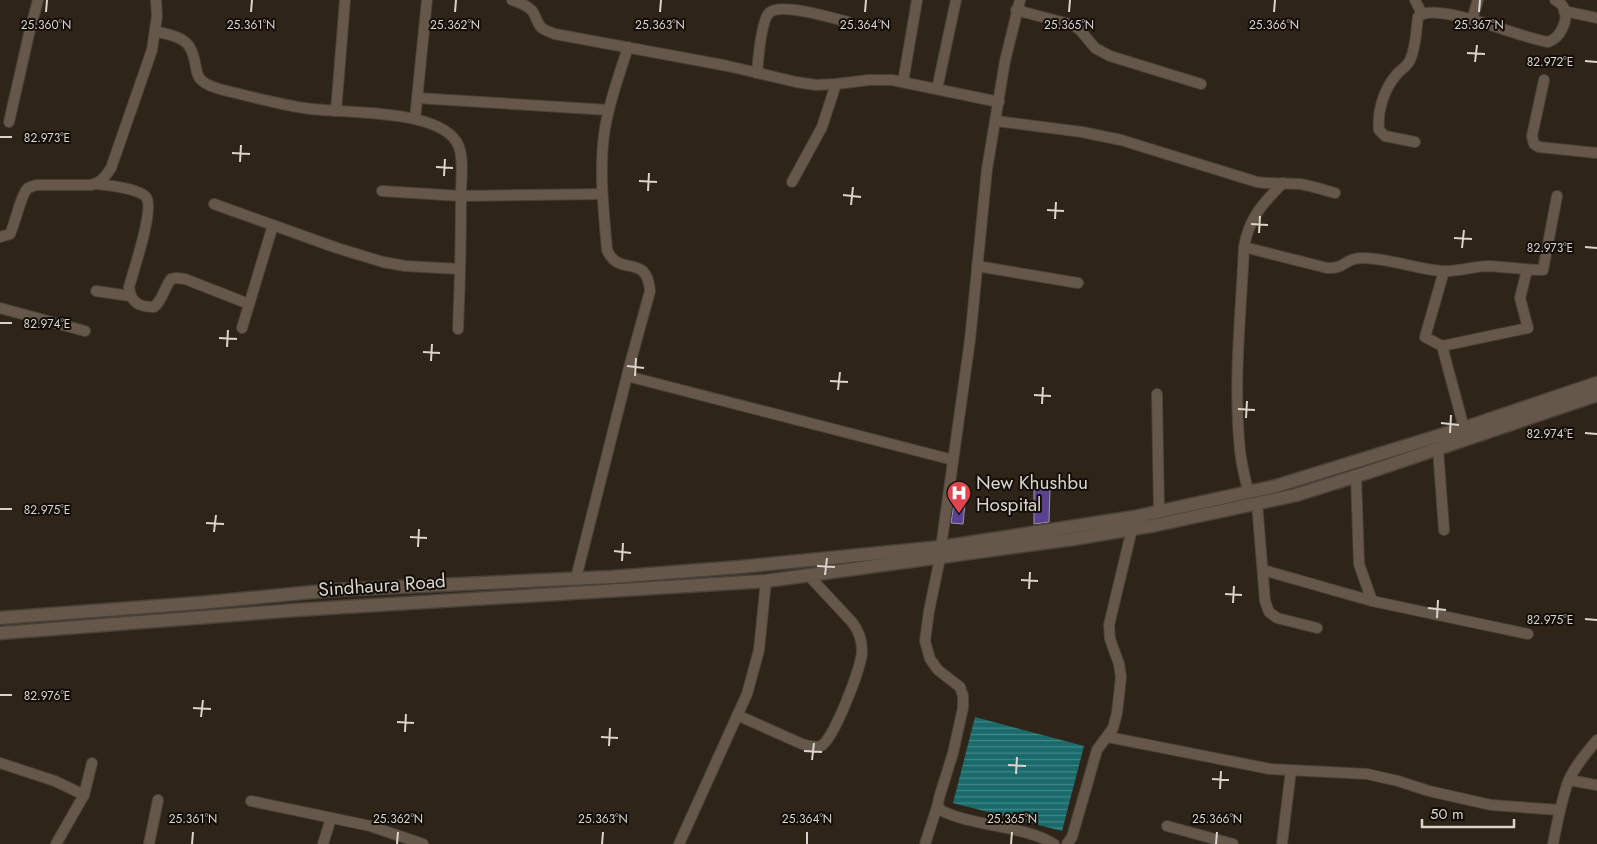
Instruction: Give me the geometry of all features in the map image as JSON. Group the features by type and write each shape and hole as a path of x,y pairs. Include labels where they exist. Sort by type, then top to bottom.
{"street":[{"path":"9,122 38,0"},
{"path":"0,237 10,234 24,194 29,188 36,185 91,186 103,180 111,168 152,50 157,16 156,0"},
{"path":"336,111 345,0"},
{"path":"415,118 427,0"},
{"path":"512,0 525,6 533,5 538,24 549,32 628,46 796,82 816,85 869,80 903,82 999,102"},
{"path":"903,82 917,0"},
{"path":"937,89 956,0"},
{"path":"1415,0 1422,14"},
{"path":"1472,19 1478,0"},
{"path":"1414,142 1385,136 1379,130 1378,124 1386,91 1398,73 1406,67 1411,59 1418,17 1422,14 1434,12 1472,19 1548,42 1559,36 1563,28 1564,11 1562,5 1555,0"},
{"path":"925,844 953,753 963,708 963,696 960,687 938,670 930,659 925,641 941,552 970,340 987,169 1005,61 1018,5 1073,25 1080,30 1095,48 1110,56 1201,84"},
{"path":"756,73 765,21 770,13 777,9 793,9 848,22"},
{"path":"1564,11 1597,18"},
{"path":"155,32 170,35 188,45 197,75 209,86 304,108 415,118 443,130 453,137 459,148 461,196 458,329"},
{"path":"576,578 650,291 646,273 639,268 616,262 607,250 602,194 602,151 609,110 628,46"},
{"path":"1544,80 1532,136 1534,144 1539,147 1597,153"},
{"path":"792,182 822,127 836,84"},
{"path":"417,98 609,110"},
{"path":"996,121 1102,136 1130,142 1257,182 1301,184 1335,193"},
{"path":"1248,491 1240,452 1237,416 1237,373 1244,247 1252,220 1263,203 1283,183"},
{"path":"98,184 132,191 146,197 148,203 148,220 129,287 130,296 134,302 154,307 159,303 166,285 171,279 177,278 185,279 249,304"},
{"path":"382,191 461,196 602,194"},
{"path":"1244,247 1336,269 1342,267 1348,260 1364,258 1444,271 1488,266 1543,270 1557,196"},
{"path":"214,204 337,248 383,262 405,266 460,269"},
{"path":"242,328 273,225"},
{"path":"977,266 1078,284"},
{"path":"1444,271 1425,337 1442,346 1528,328 1520,298 1527,270"},
{"path":"96,290 130,296"},
{"path":"0,308 85,331"},
{"path":"1442,346 1464,428"},
{"path":"627,376 953,460"},
{"path":"941,552 1124,518 1276,486 1464,428 1597,383"},
{"path":"1157,394 1159,511"},
{"path":"0,618 199,603 334,590 576,578 740,567 941,552 1073,539 1132,529 1296,495 1438,449 1597,394"},
{"path":"1438,449 1444,530"},
{"path":"1356,476 1359,564 1372,601"},
{"path":"1257,503 1264,570 1265,601 1269,612 1277,618 1317,628"},
{"path":"1067,844 1072,837 1097,750 1113,728 1121,678 1119,664 1110,639 1109,625 1132,529"},
{"name":"Sindhaura Road","path":"0,633 305,609 766,581 809,576 941,552"},
{"path":"1264,570 1372,601 1528,634"},
{"path":"737,715 812,747 820,746 826,742 833,733 858,672 862,653 862,640 852,622 809,576"},
{"path":"679,844 747,694 759,650 766,581"},
{"path":"1108,737 1270,769 1367,774 1491,805 1560,810"},
{"path":"1553,844 1568,780 1585,753 1597,740"},
{"path":"0,763 55,781 84,795"},
{"path":"56,844 84,795 92,763"},
{"path":"1282,844 1291,770"},
{"path":"1568,780 1597,785"},
{"path":"149,844 158,800"},
{"path":"251,801 370,826 422,844"},
{"path":"938,804 940,810 945,812 996,827 1034,835 1054,844"},
{"path":"323,844 331,818"},
{"path":"1167,826 1233,844"}],"water":[{"path":"975,717 1084,746 1062,831 953,803"}],"building":[{"path":"1034,488 1050,488 1049,522 1034,524"},
{"path":"954,503 965,504 963,524 951,523"}],"place":[{"name":"New Khushbu Hospital","path":"959,514"}]}
